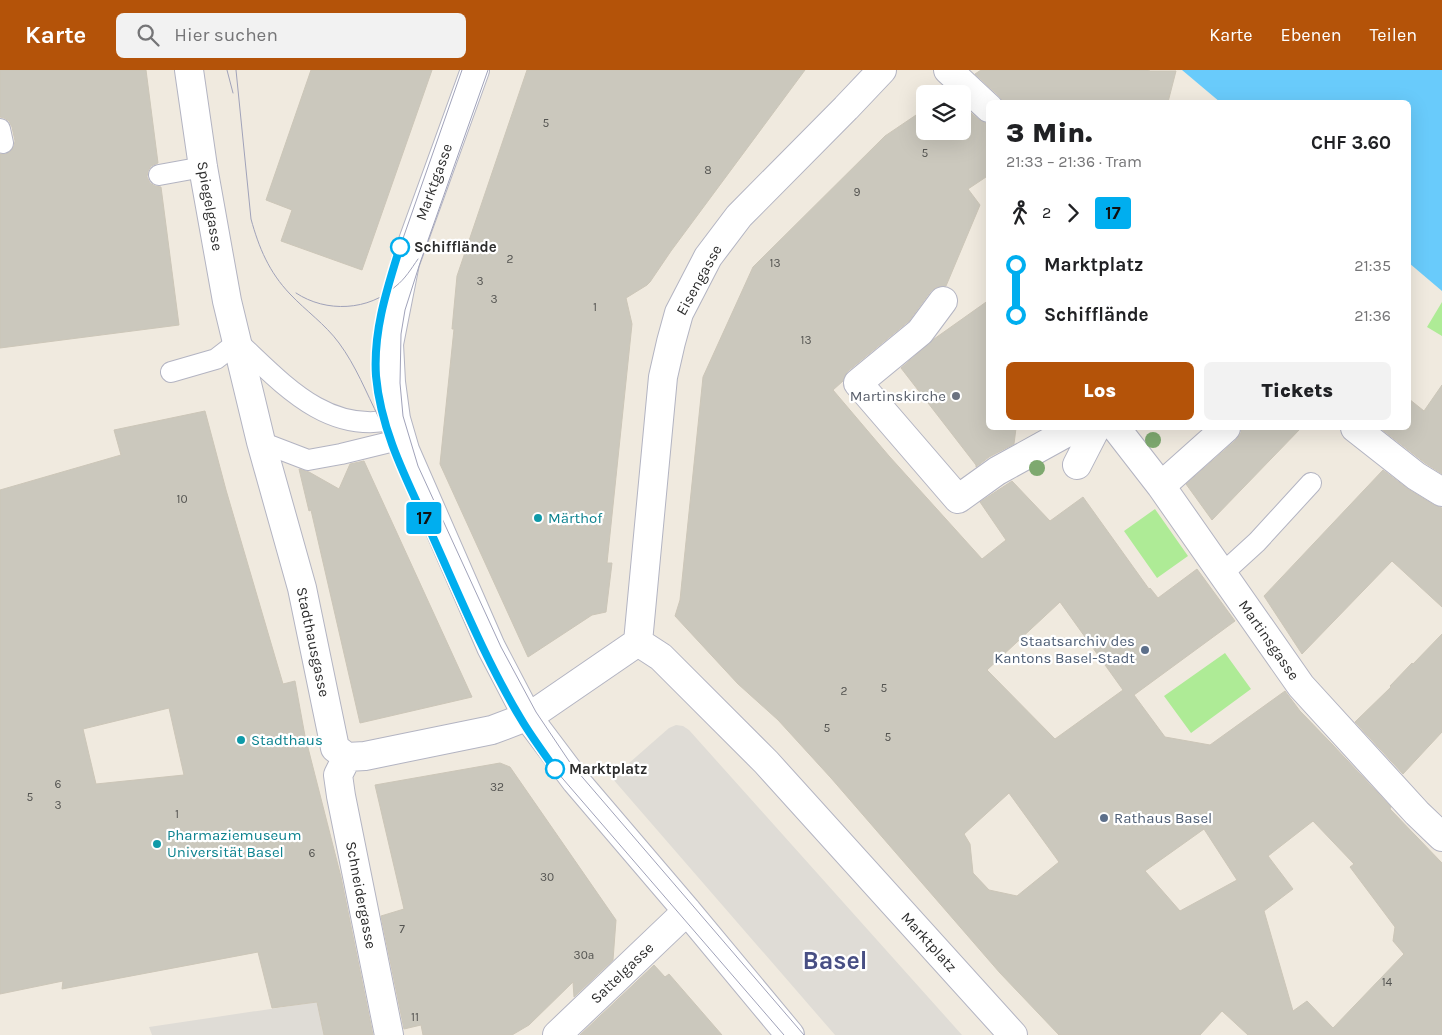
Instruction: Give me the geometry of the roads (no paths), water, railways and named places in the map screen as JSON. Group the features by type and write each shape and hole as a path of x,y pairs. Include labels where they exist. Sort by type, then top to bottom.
{"street":[{"name":"Spiegelgasse","path":"189,70 222,274 238,342"},
{"name":"Marktgasse","path":"475,70 405,263 389,344 391,382 398,429 447,548 491,647 528,716"},
{"name":"Eisengasse","path":"638,642 663,377 679,313 708,257 739,216 882,70"},
{"path":"948,70 986,105"},
{"path":"943,301 920,332 858,383 958,499 997,471 1071,430"},
{"name":"Stadthausgasse","path":"238,342 261,442 302,588 335,748 347,757"},
{"path":"1077,465 1095,430"},
{"name":"Martinsgasse","path":"1118,430 1161,486 1302,686 1417,813 1442,837"},
{"path":"1161,486 1224,430"},
{"path":"1358,430 1416,476 1442,492"},
{"path":"347,757 365,756 492,730 528,716 638,642"},
{"name":"Marktplatz","path":"638,642 661,657 766,762 1013,1035"},
{"path":"528,716 576,781 790,1035"},
{"name":"Schneidergasse","path":"347,757 338,774 341,796 389,1035"},
{"name":"Sattelgasse","path":"556,1035 687,911"}],"lane":[{"path":"159,175 204,167"},
{"path":"171,372 216,360 238,342 300,398 316,408 334,416 360,422 381,423 398,429 390,442 308,460 261,442"},
{"path":"1223,573 1257,542 1311,483"}],"water":[{"path":"1182,70 1442,70 1442,291 1411,265 1411,100 1218,100"}],"tram line":[{"path":"227,70 233,93"},
{"path":"236,70 251,219 261,250 283,286 339,343 356,370 379,418"},
{"path":"462,70 385,294 376,343 376,376 384,422 404,475 443,560 487,655 521,719 557,772 784,1035"},
{"path":"488,70 405,310 401,334 400,383 403,416 418,466 501,647 536,712 571,764 804,1035"},
{"name":"17","path":"400,247 385,294 376,343 376,376 384,422 404,475 487,655 521,719 555,769"},
{"path":"296,293 320,304 334,306 360,304 373,300 396,286 418,259"}],"place":[{"name":"Schifflände","path":"400,247"},
{"name":"Martinskirche","path":"956,396"},
{"name":"Märthof","path":"538,518"},
{"name":"Staatsarchiv des Kantons Basel-Stadt","path":"1145,650"},
{"name":"Stadthaus","path":"241,740"},
{"name":"Marktplatz","path":"555,769"},
{"name":"Rathaus Basel","path":"1104,818"},
{"name":"Pharmaziemuseum Universität Basel","path":"157,844"}],"district":[{"name":"Basel","path":"835,960"}]}
